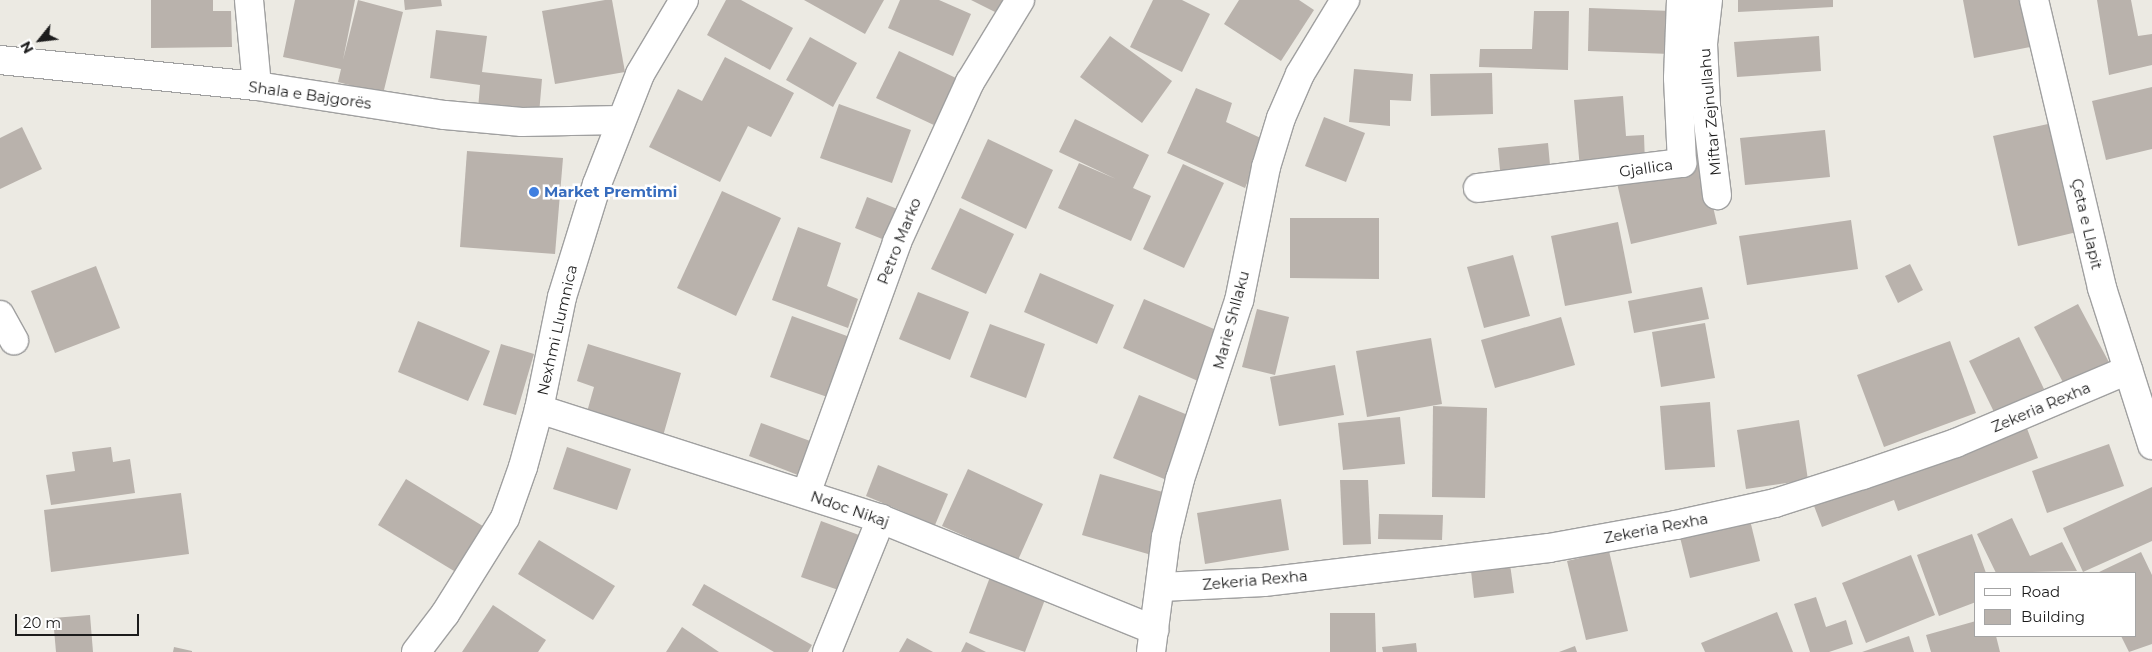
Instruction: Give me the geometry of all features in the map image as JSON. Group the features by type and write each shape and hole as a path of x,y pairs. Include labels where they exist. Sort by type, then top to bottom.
{"street":[{"path":"249,0 258,86"},
{"name":"Nexhmi Llumnica","path":"416,652 446,614 505,518 539,409 562,297 620,120 640,74 684,0"},
{"name":"Petro Marko","path":"806,494 901,233 970,82 1020,0"},
{"name":"Marie Shllaku","path":"1152,641 1166,537 1180,479 1239,301 1266,167 1278,126 1300,74 1345,0"},
{"name":"Gjallica","path":"1478,188 1682,163 1678,78 1682,0"},
{"name":"Miftar Zejnullahu","path":"1708,0 1703,44 1706,97 1717,195"},
{"name":"Çeta e Llapit","path":"2034,0 2102,288 2152,445"},
{"name":"Shala e Bajgorës","path":"0,60 258,86 445,115 512,122 620,120"},
{"path":"0,315 14,340"},
{"name":"Zekeria Rexha","path":"1160,587 1264,582 1549,548 1676,525 1775,502 1873,471 2048,406 2128,370"},
{"name":"Ndoc Nikaj","path":"539,409 881,519 1152,641"},
{"path":"828,652 881,519"}],"building":[{"path":"151,0 213,0 213,11 231,11 232,47 151,48"},
{"path":"295,0 355,0 343,60 358,0 403,12 383,94 338,82 341,69 283,57"},
{"path":"404,0 441,0 442,6 405,10"},
{"path":"612,0 625,72 555,84 542,11"},
{"path":"726,0 741,0 793,28 770,70 707,35"},
{"path":"804,0 884,0 865,34"},
{"path":"900,0 939,0 971,14 953,56 888,28"},
{"path":"971,0 1011,0 1003,16"},
{"path":"1153,0 1182,0 1210,14 1182,72 1130,47"},
{"path":"1239,0 1299,0 1314,10 1281,61 1224,24"},
{"path":"1738,0 1833,0 1833,7 1738,12"},
{"path":"1963,0 2025,0 2035,46 1974,58"},
{"path":"2097,0 2131,0 2138,36 2152,34 2152,65 2109,75"},
{"path":"1589,8 1672,11 1670,54 1588,51"},
{"path":"1534,11 1569,11 1568,70 1479,67 1480,49 1532,49"},
{"path":"436,30 487,36 482,72 542,79 539,114 478,109 480,85 430,78"},
{"path":"1110,36 1172,81 1142,123 1080,77"},
{"path":"1819,36 1821,71 1737,77 1734,42"},
{"path":"810,37 857,63 833,107 786,80"},
{"path":"899,51 958,79 936,126 876,98"},
{"path":"725,57 794,93 771,137 748,126 720,182 649,147 678,89 702,101"},
{"path":"1354,69 1413,74 1411,101 1390,100 1390,126 1349,122"},
{"path":"1492,73 1493,114 1431,116 1430,74"},
{"path":"2152,87 2152,149 2106,160 2092,101"},
{"path":"1196,88 1232,103 1226,122 1265,140 1245,188 1167,153"},
{"path":"1623,96 1626,136 1644,135 1645,164 1580,169 1574,100"},
{"path":"839,104 911,130 892,183 820,158"},
{"path":"1324,117 1365,133 1346,182 1305,166"},
{"path":"1075,119 1149,155 1133,188 1151,196 1131,241 1058,208 1079,163 1116,179 1059,152"},
{"path":"2057,122 2081,231 2018,246 1993,136"},
{"path":"22,127 42,169 0,189 0,138"},
{"path":"1825,130 1830,177 1745,185 1740,138"},
{"path":"988,139 1053,170 1026,229 961,198"},
{"path":"1548,143 1551,176 1501,181 1498,148"},
{"path":"467,151 563,158 555,254 460,247"},
{"path":"1703,163 1717,224 1631,244 1617,183"},
{"path":"1183,164 1224,183 1184,268 1143,249"},
{"path":"722,191 781,218 736,316 677,288"},
{"path":"867,197 905,212 892,243 855,228"},
{"path":"960,208 1014,234 986,294 931,269"},
{"path":"1290,218 1379,218 1379,279 1290,278"},
{"path":"1851,220 1858,269 1747,285 1739,236"},
{"path":"1618,222 1632,293 1565,306 1551,236"},
{"path":"798,227 841,243 827,286 858,299 848,328 772,300"},
{"path":"1513,255 1530,316 1484,328 1467,267"},
{"path":"1910,264 1923,290 1898,303 1885,276"},
{"path":"96,266 120,328 55,353 31,291"},
{"path":"1040,273 1114,305 1097,344 1024,312"},
{"path":"1702,287 1709,319 1634,333 1628,301"},
{"path":"918,292 969,312 950,360 899,339"},
{"path":"1144,299 1228,335 1207,385 1123,348"},
{"path":"2078,304 2111,366 2067,390 2034,327"},
{"path":"1257,309 1289,317 1275,375 1242,367"},
{"path":"792,316 858,340 836,400 770,377"},
{"path":"1561,317 1575,365 1495,388 1481,340"},
{"path":"418,321 490,351 468,401 398,372"},
{"path":"1705,323 1715,378 1661,387 1652,332"},
{"path":"990,324 1045,344 1026,398 970,377"},
{"path":"2019,337 2044,389 1994,412 1969,361"},
{"path":"1431,338 1442,404 1367,417 1356,351"},
{"path":"1950,341 1976,413 1884,447 1857,375"},
{"path":"501,344 534,354 516,415 483,405"},
{"path":"588,344 681,373 663,436 587,412 594,387 577,381"},
{"path":"1335,365 1344,415 1279,426 1270,377"},
{"path":"1139,395 1200,420 1174,483 1113,458"},
{"path":"1710,402 1715,467 1665,470 1660,406"},
{"path":"1433,406 1487,408 1485,498 1432,497"},
{"path":"1400,417 1405,464 1343,470 1338,423"},
{"path":"1799,420 1808,480 1746,489 1737,430"},
{"path":"761,423 821,445 808,479 749,456"},
{"path":"2025,423 2038,458 1898,511 1894,500 1822,527 1811,498"},
{"path":"2109,444 2124,486 2047,513 2032,471"},
{"path":"111,447 113,462 130,459 135,493 51,505 46,475 75,471 72,452"},
{"path":"567,447 631,469 617,510 553,489"},
{"path":"878,465 948,494 935,525 866,496"},
{"path":"968,469 1043,504 1018,560 942,526"},
{"path":"1100,474 1173,495 1155,556 1082,535"},
{"path":"406,479 486,528 459,574 378,525"},
{"path":"1340,480 1368,480 1371,544 1343,545"},
{"path":"2152,487 2152,541 2083,572 2063,528"},
{"path":"181,493 189,554 51,572 44,510"},
{"path":"1281,499 1289,550 1205,564 1197,513"},
{"path":"1748,512 1760,561 1690,578 1678,529"},
{"path":"1379,514 1443,515 1442,540 1378,539"},
{"path":"2012,518 2030,556 2062,542 2077,571 1996,572 1977,534"},
{"path":"821,521 867,538 847,593 801,577"},
{"path":"1972,534 1986,572 1974,572 1974,603 1939,616 1917,555"},
{"path":"539,540 615,586 593,620 518,574"},
{"path":"1609,551 1628,631 1586,640 1567,561"},
{"path":"2141,552 2152,575 2152,644 2129,652 2122,637 2137,637 2137,572 2099,572"},
{"path":"1911,555 1935,615 1866,643 1842,583"},
{"path":"1509,557 1514,593 1474,598 1470,562"},
{"path":"990,577 1046,597 1025,652 969,633"},
{"path":"704,584 812,645 808,652 774,652 692,605"},
{"path":"1816,597 1826,627 1846,620 1853,644 1829,652 1810,652 1794,604"},
{"path":"493,605 546,640 538,652 462,652"},
{"path":"1777,612 1793,652 1705,652 1701,643"},
{"path":"1330,613 1375,613 1376,652 1330,652"},
{"path":"90,615 93,652 56,652 53,618"},
{"path":"1974,622 1974,637 1996,637 2000,652 1931,652 1926,635"},
{"path":"682,627 719,652 666,652"},
{"path":"1909,636 1914,652 1862,652"},
{"path":"907,638 933,652 899,652"},
{"path":"966,642 986,652 961,652"},
{"path":"1416,643 1417,652 1383,652 1382,647"},
{"path":"1575,646 1577,652 1559,652"},
{"path":"174,647 192,651 192,652 173,652"}],"place":[{"name":"Market Premtimi","path":"534,192"}]}
